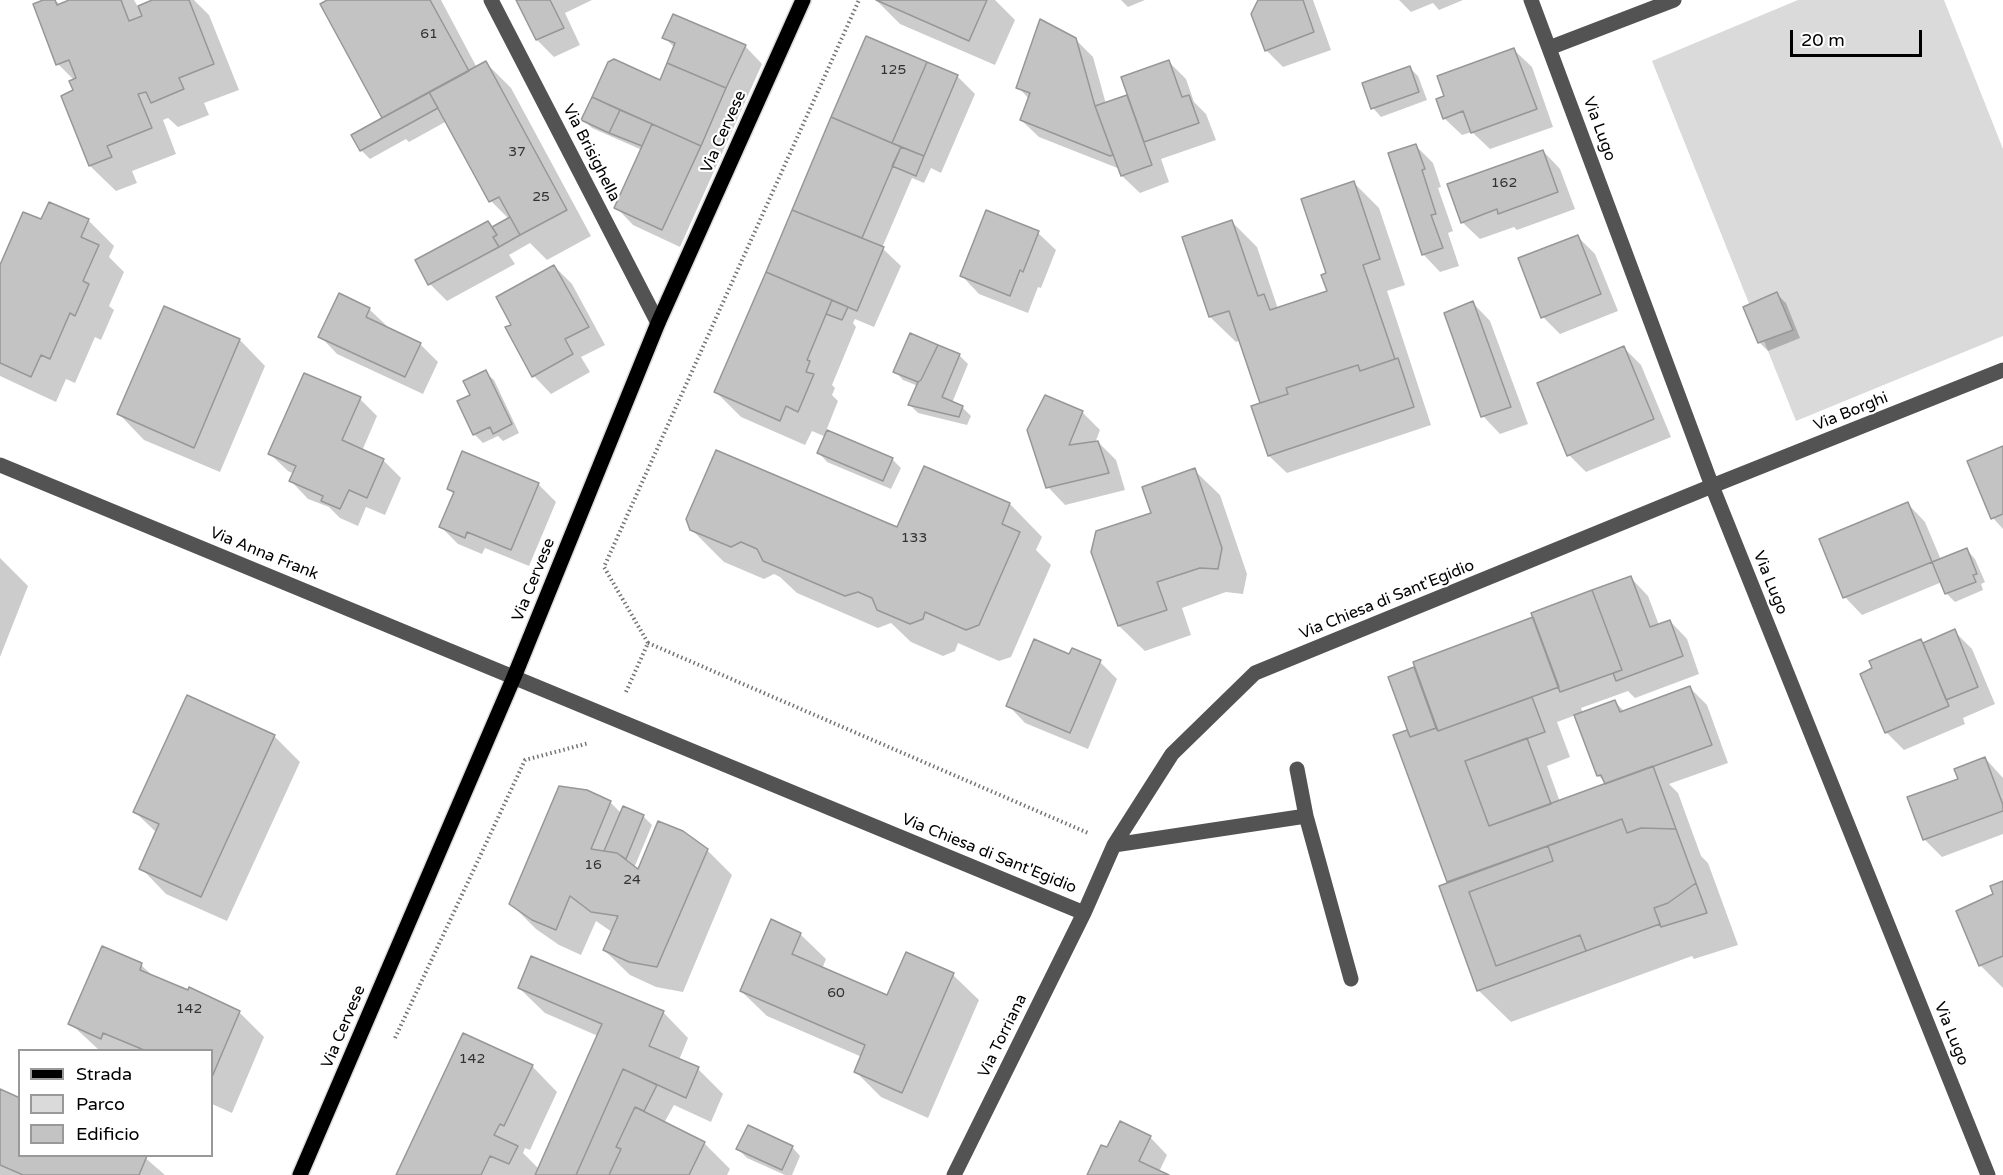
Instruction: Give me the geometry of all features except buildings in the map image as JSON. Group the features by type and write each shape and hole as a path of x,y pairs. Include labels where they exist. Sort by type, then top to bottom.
{"main road":[{"name":"Via Cervese","path":"300,1175 514,677 658,323 803,0"}],"street":[{"name":"Via Brisighella","path":"491,0 658,323"},
{"name":"Via Lugo","path":"1531,0 1712,486 1988,1175"},
{"path":"1549,48 1674,0"},
{"name":"Via Borghi","path":"1712,486 2003,370"},
{"name":"Via Anna Frank","path":"0,465 514,677"},
{"name":"Via Chiesa di Sant'Egidio","path":"514,677 1084,913 1114,845 1173,754 1255,673 1712,486"},
{"path":"1297,769 1306,816 1351,979"},
{"path":"1114,845 1306,816"},
{"name":"Via Torriana","path":"954,1175 1084,913"}],"path":[{"path":"859,0 604,567 648,642 1114,845"},
{"path":"391,1047 525,760 604,739 648,642"}],"green space":[{"path":"1798,0 1944,0 2003,149 2003,336 1796,421 1652,61"}]}
